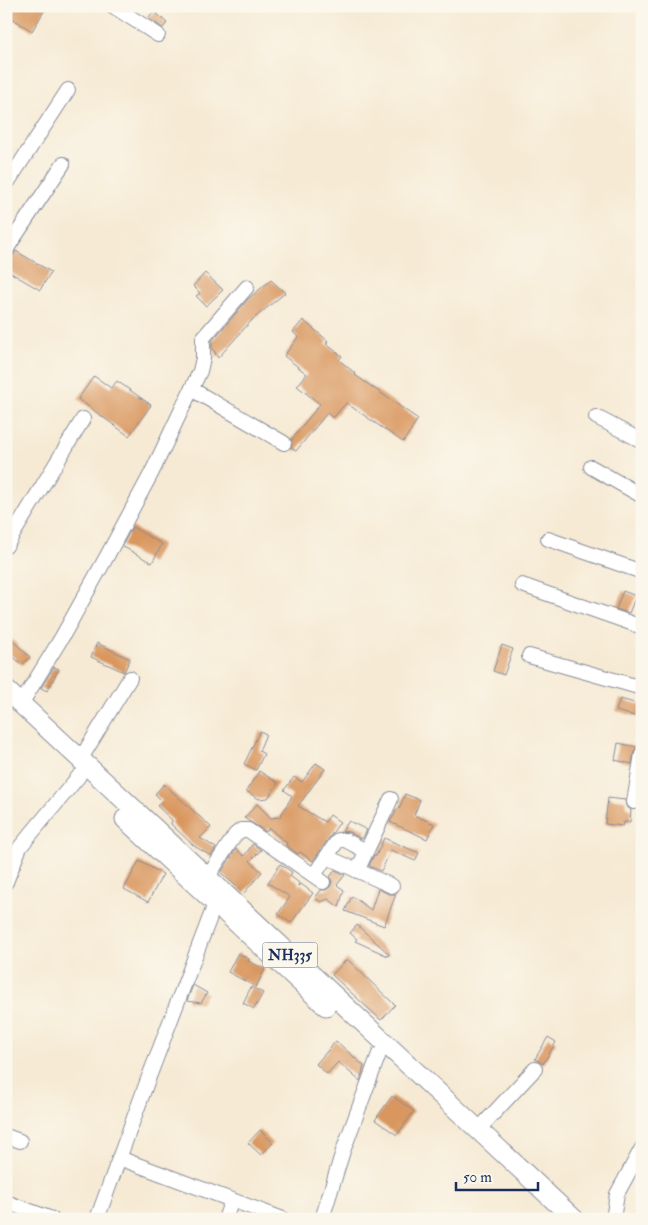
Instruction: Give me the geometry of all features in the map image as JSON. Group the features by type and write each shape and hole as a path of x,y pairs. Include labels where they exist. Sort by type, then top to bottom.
{"highway":[{"name":"NH335","path":"6,690 14,706 80,768 215,904 557,1219"},
{"name":"NH335","path":"80,768 207,878 574,1219"}],"street":[{"path":"113,6 158,35"},
{"path":"6,185 68,90"},
{"path":"6,250 63,164"},
{"path":"14,706 62,637 152,472 193,390 200,371 203,338 247,287"},
{"path":"193,390 284,443"},
{"path":"596,417 642,441"},
{"path":"6,546 83,420"},
{"path":"592,467 642,496"},
{"path":"548,539 642,572"},
{"path":"522,585 642,627"},
{"path":"529,656 642,688"},
{"path":"6,882 20,847 80,768 130,678"},
{"path":"634,802 642,754"},
{"path":"356,870 391,799"},
{"path":"207,878 235,835 241,830 248,830 318,878 335,842 342,839 366,851"},
{"path":"327,857 392,886"},
{"path":"97,1219 215,904"},
{"path":"322,1219 343,1151 379,1054"},
{"path":"478,1130 535,1069"},
{"path":"6,1136 20,1141"},
{"path":"613,1219 617,1194 642,1148"},
{"path":"120,1158 283,1219"},
{"path":"225,1219 232,1200"},
{"path":"6,1202 52,1219"}],"building":[{"path":"6,6 47,6 32,31 6,15"},
{"path":"154,11 167,23 163,28 148,18"},
{"path":"16,251 51,272 40,290 6,270"},
{"path":"205,273 223,290 206,306 196,296 200,293 193,286"},
{"path":"271,280 285,293 252,320 218,358 212,347 212,341 248,299"},
{"path":"303,320 328,341 326,344 342,356 339,360 355,375 418,419 403,442 346,403 333,418 327,413 296,451 291,447 292,439 320,404 297,386 307,374 284,356 298,337 293,332"},
{"path":"94,376 111,388 117,381 151,405 129,436 78,399"},
{"path":"132,527 162,544 152,563 122,546"},
{"path":"623,591 636,596 629,613 616,609"},
{"path":"6,634 30,657 22,665 6,650"},
{"path":"97,643 130,659 124,672 91,657"},
{"path":"502,645 513,649 504,675 493,671"},
{"path":"54,667 59,669 47,691 41,688"},
{"path":"620,699 642,705 642,718 616,711"},
{"path":"260,731 266,734 259,751 264,754 256,770 244,764"},
{"path":"618,743 637,747 632,764 615,760"},
{"path":"316,763 325,769 298,806 325,822 330,815 340,822 313,861 300,852 298,854 286,845 287,843 269,828 266,832 244,818 257,804 271,818 280,817 292,796 284,790 294,777 302,782"},
{"path":"259,771 278,783 268,798 259,799 246,791"},
{"path":"164,784 211,827 200,838 216,848 211,856 194,846 171,824 172,820 157,806 162,801 155,794"},
{"path":"405,794 420,800 414,815 434,824 427,839 390,822 399,809"},
{"path":"608,798 625,800 626,806 631,810 630,822 624,822 623,826 605,824"},
{"path":"349,821 367,830 362,839 349,832 342,831"},
{"path":"384,838 419,853 415,861 391,850 381,871 369,866"},
{"path":"253,844 261,850 250,861 262,872 244,893 221,873 236,849 244,856"},
{"path":"139,861 163,874 148,902 124,889"},
{"path":"280,864 292,872 290,876 299,883 298,886 301,884 313,893 291,923 278,914 290,897 268,883"},
{"path":"335,870 345,875 337,885 344,890 339,907 328,899 321,902 315,898 321,890 326,890 330,887 332,882 330,877"},
{"path":"378,889 389,894 396,894 384,926 345,911 352,896 371,910"},
{"path":"357,925 389,954 388,956 355,941 357,939 350,933"},
{"path":"238,953 249,959 248,961 265,969 256,987 228,972"},
{"path":"347,959 395,1005 381,1020 332,975"},
{"path":"193,985 207,993 201,1003 187,1001"},
{"path":"251,987 263,993 254,1009 243,1003"},
{"path":"548,1037 556,1042 543,1064 535,1059"},
{"path":"336,1041 364,1066 360,1081 338,1062 327,1074 316,1064"},
{"path":"392,1096 414,1111 397,1135 375,1120"},
{"path":"260,1130 273,1143 261,1155 248,1143"}]}
